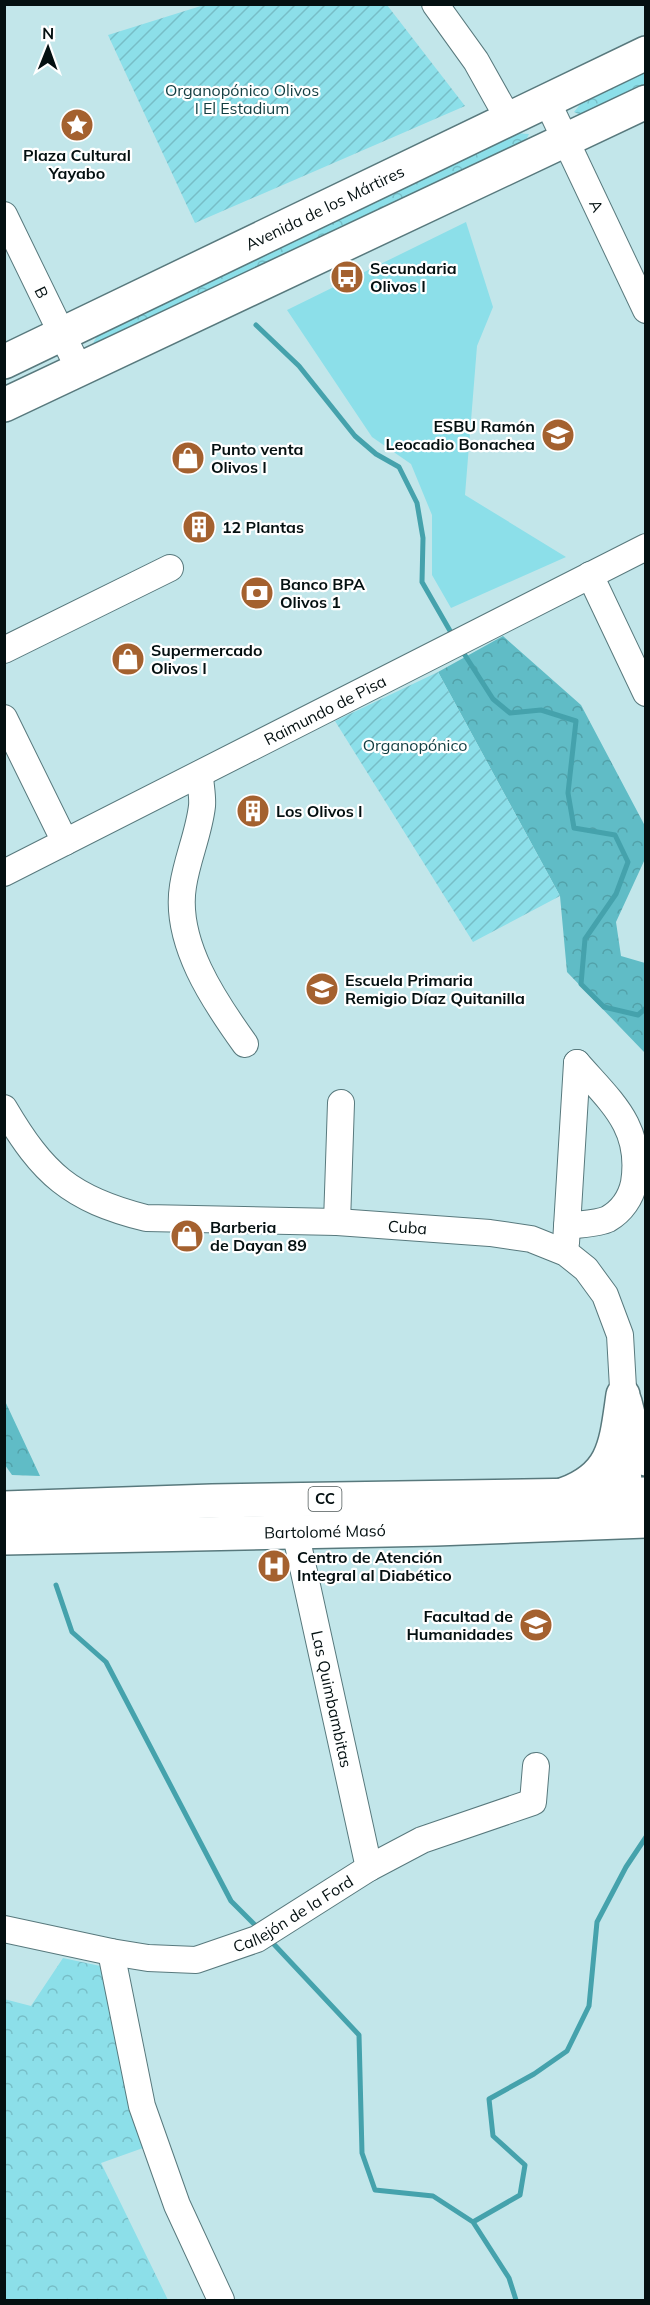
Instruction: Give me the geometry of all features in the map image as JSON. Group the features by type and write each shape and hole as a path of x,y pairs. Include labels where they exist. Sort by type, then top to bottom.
{"main road":[{"name":"Avenida de los Mártires","path":"12,359 645,53"},
{"path":"4,405 645,102"},
{"path":"12,359 38,389"},
{"path":"623,1395 632,1430 645,1459"},
{"path":"560,1496 584,1487 601,1474 611,1455 623,1395"},
{"name":"Bartolomé Masó","path":"4,1508 212,1501 560,1496 638,1508"},
{"name":"Bartolomé Masó","path":"4,1538 295,1531 638,1508"}],"street":[{"path":"435,4 476,61 509,120"},
{"name":"A","path":"548,101 645,310"},
{"name":"B","path":"4,215 79,369"},
{"name":"Raimundo de Pisa","path":"4,873 645,547"},
{"path":"4,650 170,568"},
{"path":"590,575 645,693"},
{"path":"4,718 65,842"},
{"path":"200,774 202,806 182,888 183,923 203,975 221,1010 245,1044"},
{"path":"566,1252 567,1226 577,1064 598,1085 630,1129 638,1160 631,1197 608,1219 567,1226"},
{"path":"337,1222 341,1103"},
{"name":"Cuba","path":"4,1108 27,1146 54,1177 120,1211 146,1218 337,1222 490,1233 531,1239 566,1252 586,1269 605,1295 620,1335 623,1395 638,1508"},
{"name":"Las Quimbambitas","path":"295,1531 369,1868"},
{"name":"Callejón de la Ford","path":"4,1929 148,1958 196,1960 257,1939 369,1868 422,1840 533,1802 536,1766"},
{"path":"111,1952 142,2106 177,2205 221,2301"}],"green space":[{"name":"Organopónico Olivos I El Estadium","path":"204,5 387,5 465,106 195,223 108,35"},
{"path":"645,71 645,91 590,119 574,112 582,102"},
{"path":"514,133 529,134 521,150 108,346 92,345 101,329"},
{"path":"466,222 493,307 477,346 465,495 566,557 451,608 432,575 432,515 411,464 372,437 287,310"},
{"path":"503,636 581,705 645,826 645,859 616,922 621,956 645,963 645,1053 567,972 560,896 438,672"},
{"name":"Organopónico","path":"438,672 560,896 473,942 335,721"},
{"path":"5,1401 40,1476 12,1475 5,1465"},
{"path":"63,1958 105,1967 143,2148 101,2163 168,2300 5,2300 4,1999 31,2006"}],"waterway":[{"path":"256,325 299,366 355,436 376,454 399,467 417,503 423,538 422,582 453,636"},
{"path":"461,649 493,699 510,713 541,710 576,721 568,793 574,828 615,835 628,862 616,894 585,939 581,984 604,1007 638,1015 646,1008"},
{"path":"56,1585 72,1632 106,1662 231,1901 260,1930"},
{"path":"516,2300 509,2278 473,2222 520,2195 525,2165 493,2136 489,2099 534,2074 567,2051 589,2006 597,1922 626,1867 646,1837"},
{"path":"269,1939 359,2035 362,2153 375,2190 433,2196 473,2222"}],"place":[{"name":"Plaza Cultural Yayabo","path":"77,125"},
{"name":"Secundaria Olivos I","path":"347,277"},
{"name":"ESBU Ramón Leocadio Bonachea","path":"558,435"},
{"name":"Punto venta Olivos I","path":"188,458"},
{"name":"12 Plantas","path":"199,527"},
{"name":"Banco BPA Olivos 1","path":"257,593"},
{"name":"Supermercado Olivos I","path":"128,659"},
{"name":"Los Olivos I","path":"253,811"},
{"name":"Escuela Primaria Remigio Díaz Quitanilla","path":"322,989"},
{"name":"Barberia de Dayan 89","path":"187,1236"},
{"name":"Centro de Atención Integral al Diabético","path":"274,1566"},
{"name":"Facultad de Humanidades","path":"536,1625"}]}
